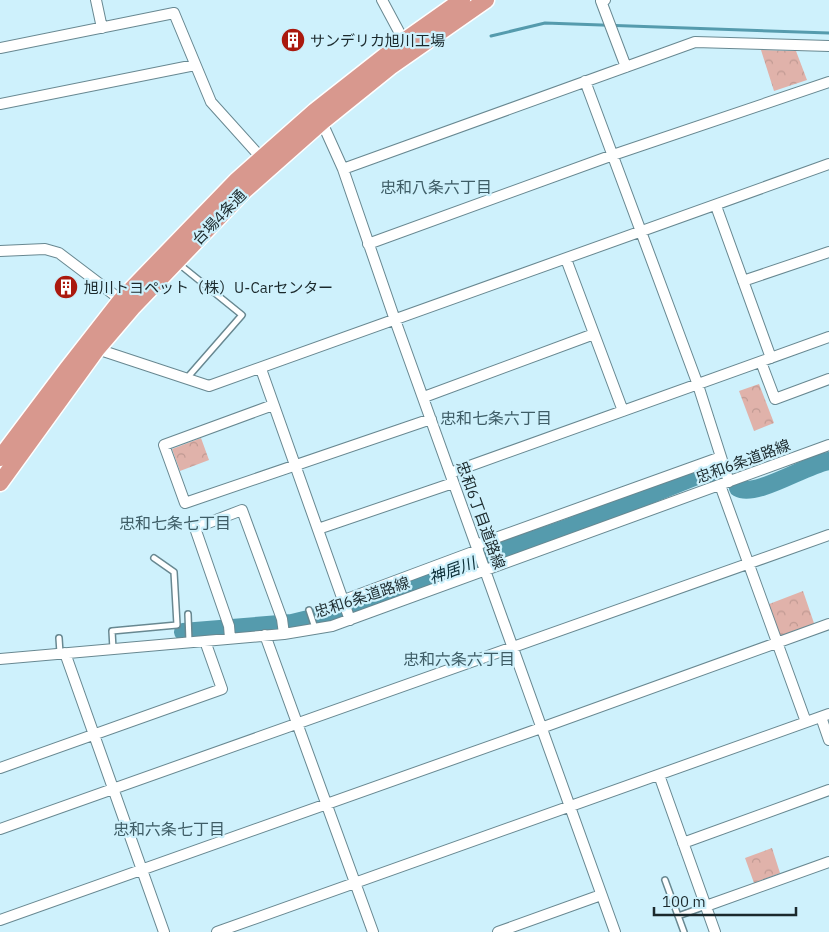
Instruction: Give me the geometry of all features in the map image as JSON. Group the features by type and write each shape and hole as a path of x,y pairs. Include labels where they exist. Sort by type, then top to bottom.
{"highway":[{"name":"台場4条通","path":"0,483 5,454 127,304 171,258 245,190 265,163 404,41 475,1"},
{"name":"台場4条通","path":"319,116 390,67 475,1"}],"street":[{"path":"96,0 102,28"},
{"path":"382,0 404,41"},
{"path":"605,0 601,1 626,67"},
{"path":"0,48 174,13 211,102 265,163"},
{"path":"343,169 695,42 829,46"},
{"path":"0,104 195,65"},
{"path":"585,81 698,384 721,457 725,483 749,563 806,722"},
{"path":"368,244 613,155 829,82"},
{"name":"忠和6丁目道路線","path":"319,116 343,169 395,320 615,932"},
{"path":"91,347 210,386 829,164"},
{"path":"716,206 743,281 775,398 829,379"},
{"path":"0,251 45,249 59,253 127,304"},
{"path":"743,281 829,252"},
{"path":"566,259 623,411"},
{"path":"424,397 594,334"},
{"path":"318,529 623,411 829,337"},
{"path":"260,369 347,609 721,457"},
{"path":"273,405 164,445 185,503 432,419"},
{"name":"忠和6条道路線","path":"0,659 189,639 205,641 230,633 265,635 283,627 332,626 347,609 480,556 725,483 829,445"},
{"path":"230,633 195,528 242,510 283,627"},
{"path":"0,829 829,535"},
{"path":"0,920 829,624"},
{"path":"265,635 373,932"},
{"path":"0,768 222,689 205,641"},
{"path":"61,652 113,789 164,932"},
{"path":"217,932 825,716 829,740"},
{"path":"660,775 715,932"},
{"path":"683,843 829,790"},
{"path":"706,906 829,862"},
{"path":"498,932 601,895"}],"lane":[{"path":"171,258 242,315 187,379"},
{"path":"112,646 112,631 177,626 174,572 154,558"},
{"path":"310,612 314,626"},
{"path":"188,614 189,639"},
{"path":"59,638 61,652"},
{"path":"665,880 684,932"},
{"path":"678,916 706,906"}],"green space":[{"path":"761,50 796,51 807,80 774,91"},
{"path":"759,384 774,423 754,431 739,391"},
{"path":"201,438 209,460 180,471 172,449"},
{"path":"803,591 816,629 778,643 764,606"},
{"path":"772,848 780,873 754,883 745,858"}],"waterway":[{"path":"491,36 545,23 829,33"},
{"name":"神居川","path":"738,488 746,490 769,485 829,461"},
{"name":"神居川","path":"183,632 292,623 337,612 432,579 492,554 567,528 702,474 713,476"}],"place":[{"name":"サンデリカ旭川工場","path":"293,40"},
{"name":"旭川トヨペット（株）U-Carセンター","path":"66,287"}],"district":[{"name":"忠和八条六丁目","path":"436,187"},
{"name":"忠和七条六丁目","path":"496,418"},
{"name":"忠和七条七丁目","path":"175,523"},
{"name":"忠和六条六丁目","path":"459,659"},
{"name":"忠和六条七丁目","path":"169,829"}]}
